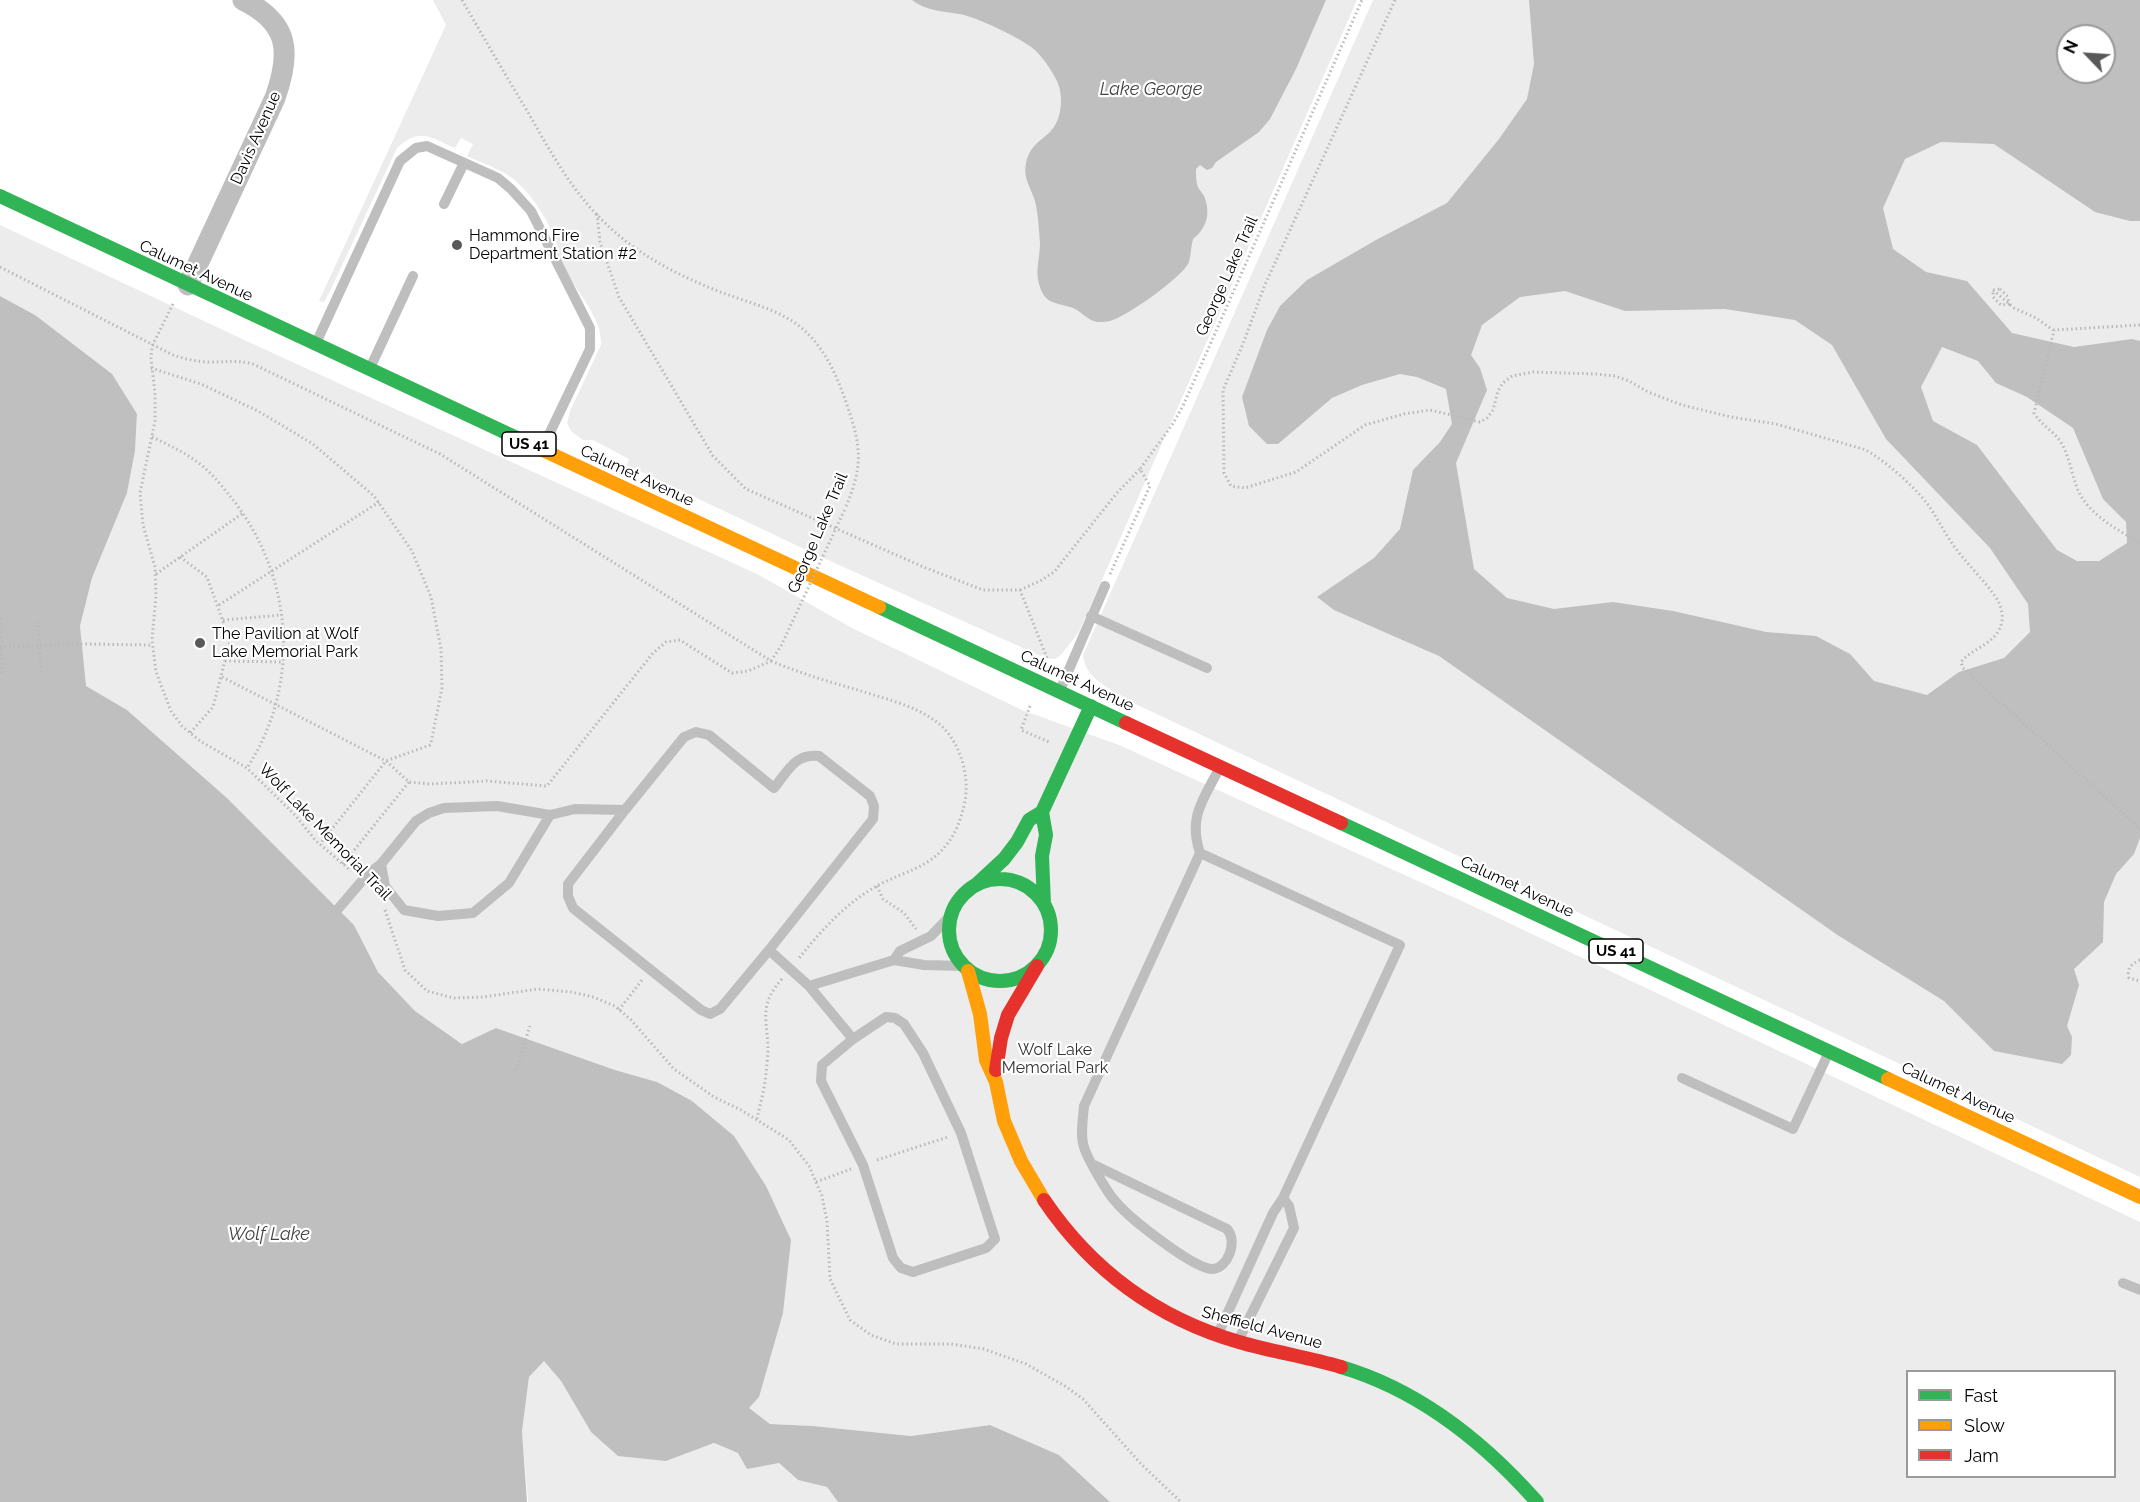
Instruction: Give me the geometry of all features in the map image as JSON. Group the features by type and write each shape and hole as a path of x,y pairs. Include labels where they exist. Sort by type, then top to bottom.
{"main road":[{"name":"Calumet Avenue","path":"0,196 2140,1197"},
{"path":"977,884 992,879 1007,879 1035,892 1044,904 1050,919 1051,936 1047,953 1037,966 1025,975 1011,981 996,982 981,978 966,969 951,946 948,931 950,916 956,903 966,892 1004,860 1029,820 1042,812 1091,706"},
{"path":"1042,812 1046,835 1042,856 1044,904"},
{"name":"Sheffield Avenue","path":"994,1077 1008,1015 1037,966"},
{"name":"Sheffield Avenue","path":"966,969 981,1020 986,1062 994,1077 1005,1124 1042,1200 1077,1245 1119,1282 1184,1323 1238,1342 1341,1366 1418,1401 1485,1448 1506,1467 1537,1502"}],"street":[{"name":"Davis Avenue","path":"188,285 275,98 283,75 285,47 275,23 252,4 243,0"}],"lane":[{"path":"316,345 400,161 416,148 427,146 498,178 531,211 590,328 590,349 542,450"},
{"path":"444,204 464,163"},
{"path":"369,369 413,276"},
{"path":"1059,691 1104,586"},
{"path":"1091,616 1207,668"},
{"path":"696,732 709,735 774,788 797,759 808,755 819,756 870,796 874,806 873,819 769,950 720,1010 710,1014 701,1010 573,908 568,896 568,884 625,810 684,737 696,732"},
{"path":"1094,1165 1227,1229 1232,1235 1233,1244 1223,1264 1217,1269 1210,1269 1173,1250 1150,1233 1115,1202 1083,1146 1084,1106 1200,853 1194,836 1196,818 1220,766"},
{"path":"338,909 361,882 381,864 416,821 429,813 444,808 497,806 550,815 575,809 625,810"},
{"path":"381,864 385,886 404,910 438,916 473,913 510,883 550,815"},
{"path":"1200,853 1400,945 1283,1198 1272,1213 1218,1336"},
{"path":"894,960 900,951 931,936 950,916"},
{"path":"769,950 809,986 853,1039"},
{"path":"809,986 894,960 966,969"},
{"path":"886,1017 895,1018 904,1024 923,1053 961,1133 995,1239 987,1248 914,1272 901,1268 893,1258 863,1165 821,1081 822,1065 853,1039 886,1017"},
{"path":"1682,1078 1793,1129 1830,1052"},
{"path":"1238,1342 1294,1228 1288,1206 1283,1198"},
{"path":"2123,1283 2140,1290"}],"path":[{"name":"George Lake Trail","path":"462,0 558,164 597,214 645,255 675,272 781,315 807,333 834,370 856,431 859,453 856,482 781,646 771,661"},
{"name":"George Lake Trail","path":"1020,590 1054,572 1116,494 1140,469 1183,406 1362,0"},
{"path":"1395,0 1264,287 1243,344 1222,390 1224,473 1231,486 1245,488 1296,472 1365,425 1404,414 1430,410 1476,422 1487,418 1493,410 1498,391 1503,383 1512,376 1533,372 1615,376 1682,405 1731,417 1776,424 1875,455 1925,501 1955,547 2002,610 2002,622 1996,633 1988,644 1966,655 1961,662 1963,668 2140,829"},
{"path":"597,214 600,242 619,297 712,456 746,489 926,568 983,590 1020,590 1048,661"},
{"path":"0,267 173,355 189,360 210,362 232,360 253,364 440,454 771,661"},
{"path":"152,346 172,306 188,285"},
{"path":"1993,290 2009,304 2054,330 2140,325"},
{"path":"2054,330 2034,412 2040,424 2054,434 2062,444 2083,501 2109,524 2140,543"},
{"name":"Wolf Lake Memorial Trail","path":"152,346 151,368 155,393 155,420 140,493 143,525 155,575 156,595 152,645 156,672 171,711 182,726 200,741 247,768 295,815 320,844 361,882"},
{"path":"151,368 201,384 258,411 313,444 379,502 411,551 432,597 441,649 442,688 431,743 386,761 320,844"},
{"path":"152,436 202,465 248,519 271,572 279,599 284,639 283,675 277,705 261,747 247,768"},
{"path":"1104,586 1150,486 1140,469"},
{"path":"218,605 379,502"},
{"path":"155,575 243,513"},
{"path":"180,557 207,577 230,641 213,707 190,733"},
{"path":"223,621 281,615"},
{"path":"1,618 2,675"},
{"path":"38,621 41,672"},
{"path":"222,677 386,761 409,782 430,784 487,781 547,786 653,653 666,642 680,640 732,673 748,671 771,661"},
{"path":"1,647 82,644 152,645"},
{"path":"225,661 283,662"},
{"path":"343,864 409,782"},
{"path":"876,886 884,899 908,916 924,941"},
{"name":"Wolf Lake Memorial Trail","path":"384,909 405,970 427,991 454,998 483,997 538,989 571,992 593,997 619,1010 632,1020 674,1069 714,1096 789,1140 809,1166 822,1196 827,1221 830,1279 850,1320 871,1335 896,1344 951,1344 984,1349 1026,1364 1083,1399 1142,1466 1181,1502"},
{"path":"2140,960 2129,967 2127,973 2129,978 2140,981"},
{"path":"619,1010 651,970"},
{"path":"516,1070 530,1026"},
{"path":"816,1182 961,1133"}],"green space":[{"path":"433,0 1357,0 1079,632 1061,655 1055,659 1045,658 819,556 627,465 629,459 593,440 583,440 571,431 567,423 570,411 601,345 598,325 563,267 552,233 536,204 515,180 467,156 473,144 461,138 455,148 425,136 419,136 397,148 330,291 324,302 319,301 446,25"},
{"path":"1373,0 2140,0 2140,1177 1129,701 1094,677 1088,671 1083,655"},
{"name":"Wolf Lake Memorial Park","path":"0,225 255,345 757,574 852,628 1022,710 1119,745 1475,907 2140,1222 2140,1502 1110,1502 1059,1455 990,1425 911,1436 770,1424 748,1408 657,1082 615,1070 496,1028 463,1044 415,1011 378,972 354,925 227,798 127,710 85,686 80,626 92,578 127,493 135,451 137,414 35,315 0,296"},
{"path":"544,1360 561,1381 591,1432 666,1461 714,1443 738,1453 779,1463 798,1480 827,1487 838,1502 528,1502 522,1431 529,1377"}],"water":[{"name":"Lake George","path":"912,0 1326,0 1296,69 1270,119 1259,132 1216,162 1212,168 1207,170 1200,165 1196,169 1197,184 1206,202 1207,214 1202,230 1193,239 1189,262 1185,269 1153,296 1128,312 1110,321 1097,322 1073,308 1048,300 1038,279 1040,243 1038,220 1026,175 1026,165 1031,151 1054,127 1059,115 1061,94 1053,73 1036,51 1011,35 976,19 929,8"},
{"path":"1529,0 2140,0 2140,221 2130,221 2095,212 1994,144 1941,142 1905,159 1883,208 1893,249 1926,272 1967,281 2012,333 2074,347 2132,339 2140,341 2140,838 2134,854 2116,874 2104,902 2103,942 2074,969 2079,985 2067,1026 2072,1037 2071,1055 2062,1064 1994,1051 1944,1001 1839,936 1439,656 1334,610 1317,597 1374,558 1400,529 1413,470 1440,442 1452,424 1446,389 1417,377 1400,374 1362,385 1332,398 1278,444 1267,444 1249,426 1242,397 1267,330 1280,306 1307,280 1447,203 1499,139 1527,99 1534,64","holes":["1565,291 1625,311 1725,309 1795,320 1832,345 1886,439 1990,548 2028,604 2030,632 2004,658 1959,672 1927,695 1874,681 1850,654 1816,636 1766,632 1673,611 1613,602 1554,609 1507,598 1474,569 1456,463 1487,390 1480,368 1471,355 1482,325 1520,297","1942,347 1978,361 1996,383 2027,397 2073,428 2103,499 2126,522 2127,543 2099,561 2077,561 2057,550 1977,445 1933,421 1921,387"]},
{"name":"Wolf Lake","path":"0,296 35,315 112,374 137,414 135,451 127,493 92,578 80,626 86,686 127,710 227,798 354,925 378,972 415,1011 462,1044 496,1028 615,1070 657,1082 692,1101 734,1136 766,1186 791,1240 783,1313 759,1397 749,1408 770,1424 911,1436 990,1425 1059,1455 1110,1502 838,1502 827,1487 798,1480 779,1463 747,1469 738,1453 714,1443 666,1461 618,1456 591,1432 561,1381 544,1361 529,1377 522,1431 527,1502 0,1502"}],"traffic: fast":[{"path":"0,196 532,445"},
{"path":"879,607 1126,723"},
{"path":"977,884 1004,859 1029,820 1042,812 1091,706"},
{"path":"1042,812 1046,835 1042,856 1044,904"},
{"path":"1341,823 1888,1079"},
{"path":"1000,879 1020,883 1036,894 1047,910 1051,930 1047,950 1036,966 1020,977 1000,981 980,977 964,966 953,950 949,930 953,910 964,894 980,883 1000,879"},
{"path":"1341,1367 1397,1389 1448,1421 1495,1459 1537,1502"}],"traffic: slow":[{"path":"532,445 879,607"},
{"path":"968,971 980,1014 986,1060 996,1082 1004,1121 1021,1161 1044,1200"},
{"path":"1888,1079 2140,1197"}],"traffic: jam":[{"path":"1126,723 1341,823"},
{"path":"996,1070 1001,1038 1008,1015 1037,966"},
{"path":"1044,1200 1083,1249 1128,1289 1153,1305 1180,1320 1239,1342 1341,1367"}],"place":[{"name":"Hammond Fire Department Station #2","path":"457,245"},
{"name":"The Pavilion at Wolf Lake Memorial Park","path":"200,643"}]}
